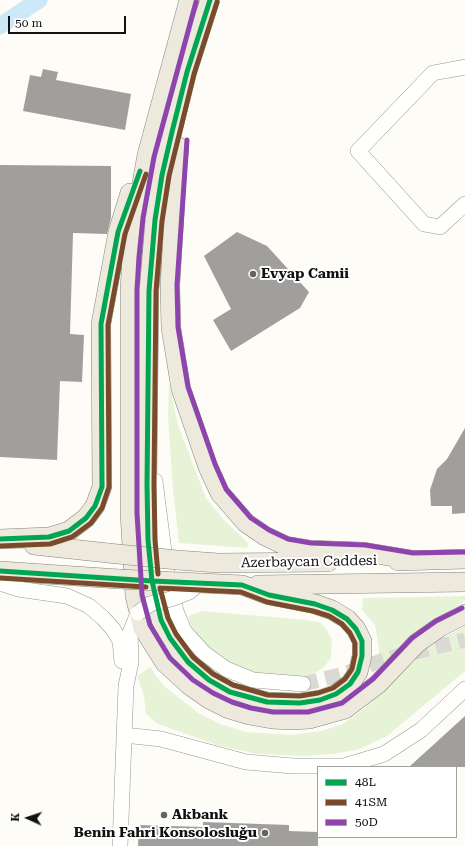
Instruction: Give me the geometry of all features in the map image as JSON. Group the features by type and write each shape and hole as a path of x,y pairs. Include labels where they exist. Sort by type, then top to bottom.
{"main road":[{"path":"189,0 147,155 136,217 130,290 130,513 135,596 143,628 165,663 209,699 229,709 249,715 272,719 309,719 345,709 360,700 378,684 417,644 440,627 465,614"},
{"path":"0,571 119,579 200,583 242,585 269,594 315,604 332,610 347,619 356,629 362,641 362,656 358,672 350,684 336,694 320,700 300,703 267,702 247,698 230,692 209,680 188,662 170,638 161,620 153,590 148,540 147,485 149,415 149,291 155,220 162,175 187,72 210,0"},
{"path":"187,72 184,116 176,167 170,285 172,328 181,389 208,467 220,493 246,524 264,536 286,546 310,550 364,552 412,560"},
{"path":"0,539 49,537 69,531 86,518 94,506 102,487 100,422 101,324 118,232 130,195 147,155"},
{"name":"Azerbaycan Caddesi","path":"0,539 26,544 218,563 465,559"},
{"name":"Azerbaycan Caddesi","path":"242,585 465,582"}],"street":[{"path":"465,67 433,73 358,152 424,224 440,227 465,204"},
{"path":"149,415 157,502 167,576 176,611 184,631 204,653 226,669 253,680 303,684"},
{"path":"0,583 18,589 67,596 89,606 103,618 120,641 123,674 126,686"},
{"path":"120,846 126,686 131,662 130,633 138,613 150,604 172,599 189,592 200,583"},
{"path":"124,735 161,739 246,762 293,766 344,766 384,754 421,730 465,689"}],"green space":[{"path":"169,383 178,425 206,498 224,520 248,543 247,548 179,543 173,490 168,416"},
{"path":"465,596 465,601 426,625 407,639 378,669 379,648 375,625 362,610 363,598"},
{"path":"202,611 307,620 321,623 327,630 332,641 331,658 324,667 313,674 298,679 247,675 205,645 190,624 188,616"},
{"path":"465,626 465,671 387,736 360,749 333,754 305,756 257,754 217,745 158,724 146,714 144,696 137,676 150,667 163,685 198,713 220,724 246,732 292,735 320,731 341,725 364,709 431,645"}],"building":[{"path":"43,69 58,72 56,80 131,94 125,130 23,111 30,75 41,77"},
{"path":"0,165 111,166 111,218 107,234 73,233 70,334 84,335 82,382 60,381 57,460 0,457"},
{"name":"Evyap Camii","path":"237,232 267,246 309,292 300,308 231,351 213,320 231,309 204,256"},
{"path":"465,428 465,513 452,514 452,506 431,506 430,490 437,469 447,459"},
{"path":"465,716 465,767 410,766"},
{"path":"203,822 289,825 289,831 317,832 318,846 138,846 139,825 203,827"}],"waterway":[{"path":"0,26 39,0"}],"tunnel":[{"path":"303,684 340,675 394,657 465,640"}],"transit line":[{"name":"48L","path":"152,581 148,540 147,485 149,291 155,220 162,175 172,132 187,72 210,0"},
{"name":"50D","path":"196,2 154,157 143,218 139,257 137,290 137,513 142,595 150,625 170,658 193,680 213,693 232,702 251,708 273,712 308,712 342,703 373,679 412,638 436,621 462,608"},
{"name":"41SM","path":"158,574 155,540 154,485 156,291 162,221 169,176 194,74 217,2"},
{"name":"50D","path":"187,140 177,285 178,327 188,387 215,464 226,489 251,518 269,530 288,539 311,543 365,545 413,553 465,552"},
{"name":"48L","path":"0,539 49,537 69,531 86,518 95,506 102,487 101,324 118,232 140,171"},
{"name":"41SM","path":"0,546 50,544 72,537 91,523 102,508 109,487 108,325 125,234 146,174"},
{"name":"48L","path":"0,571 152,581"},
{"name":"41SM","path":"0,578 146,587"},
{"name":"48L","path":"152,581 242,585 269,595 315,604 332,610 347,619 356,629 362,641 362,656 358,672 350,684 336,694 320,700 300,703 267,702 230,692 209,680 188,662 170,638 161,620 152,581"},
{"name":"41SM","path":"160,588 241,592 267,602 313,611 329,616 342,624 350,633 355,643 355,655 352,669 345,679 333,688 318,693 300,696 268,695 233,685 213,674 193,657 176,634 168,618 160,588"}],"place":[{"name":"Evyap Camii","path":"253,274"},
{"name":"Akbank","path":"164,815"},
{"name":"Benin Fahri Konsolosluğu","path":"265,833"}]}
